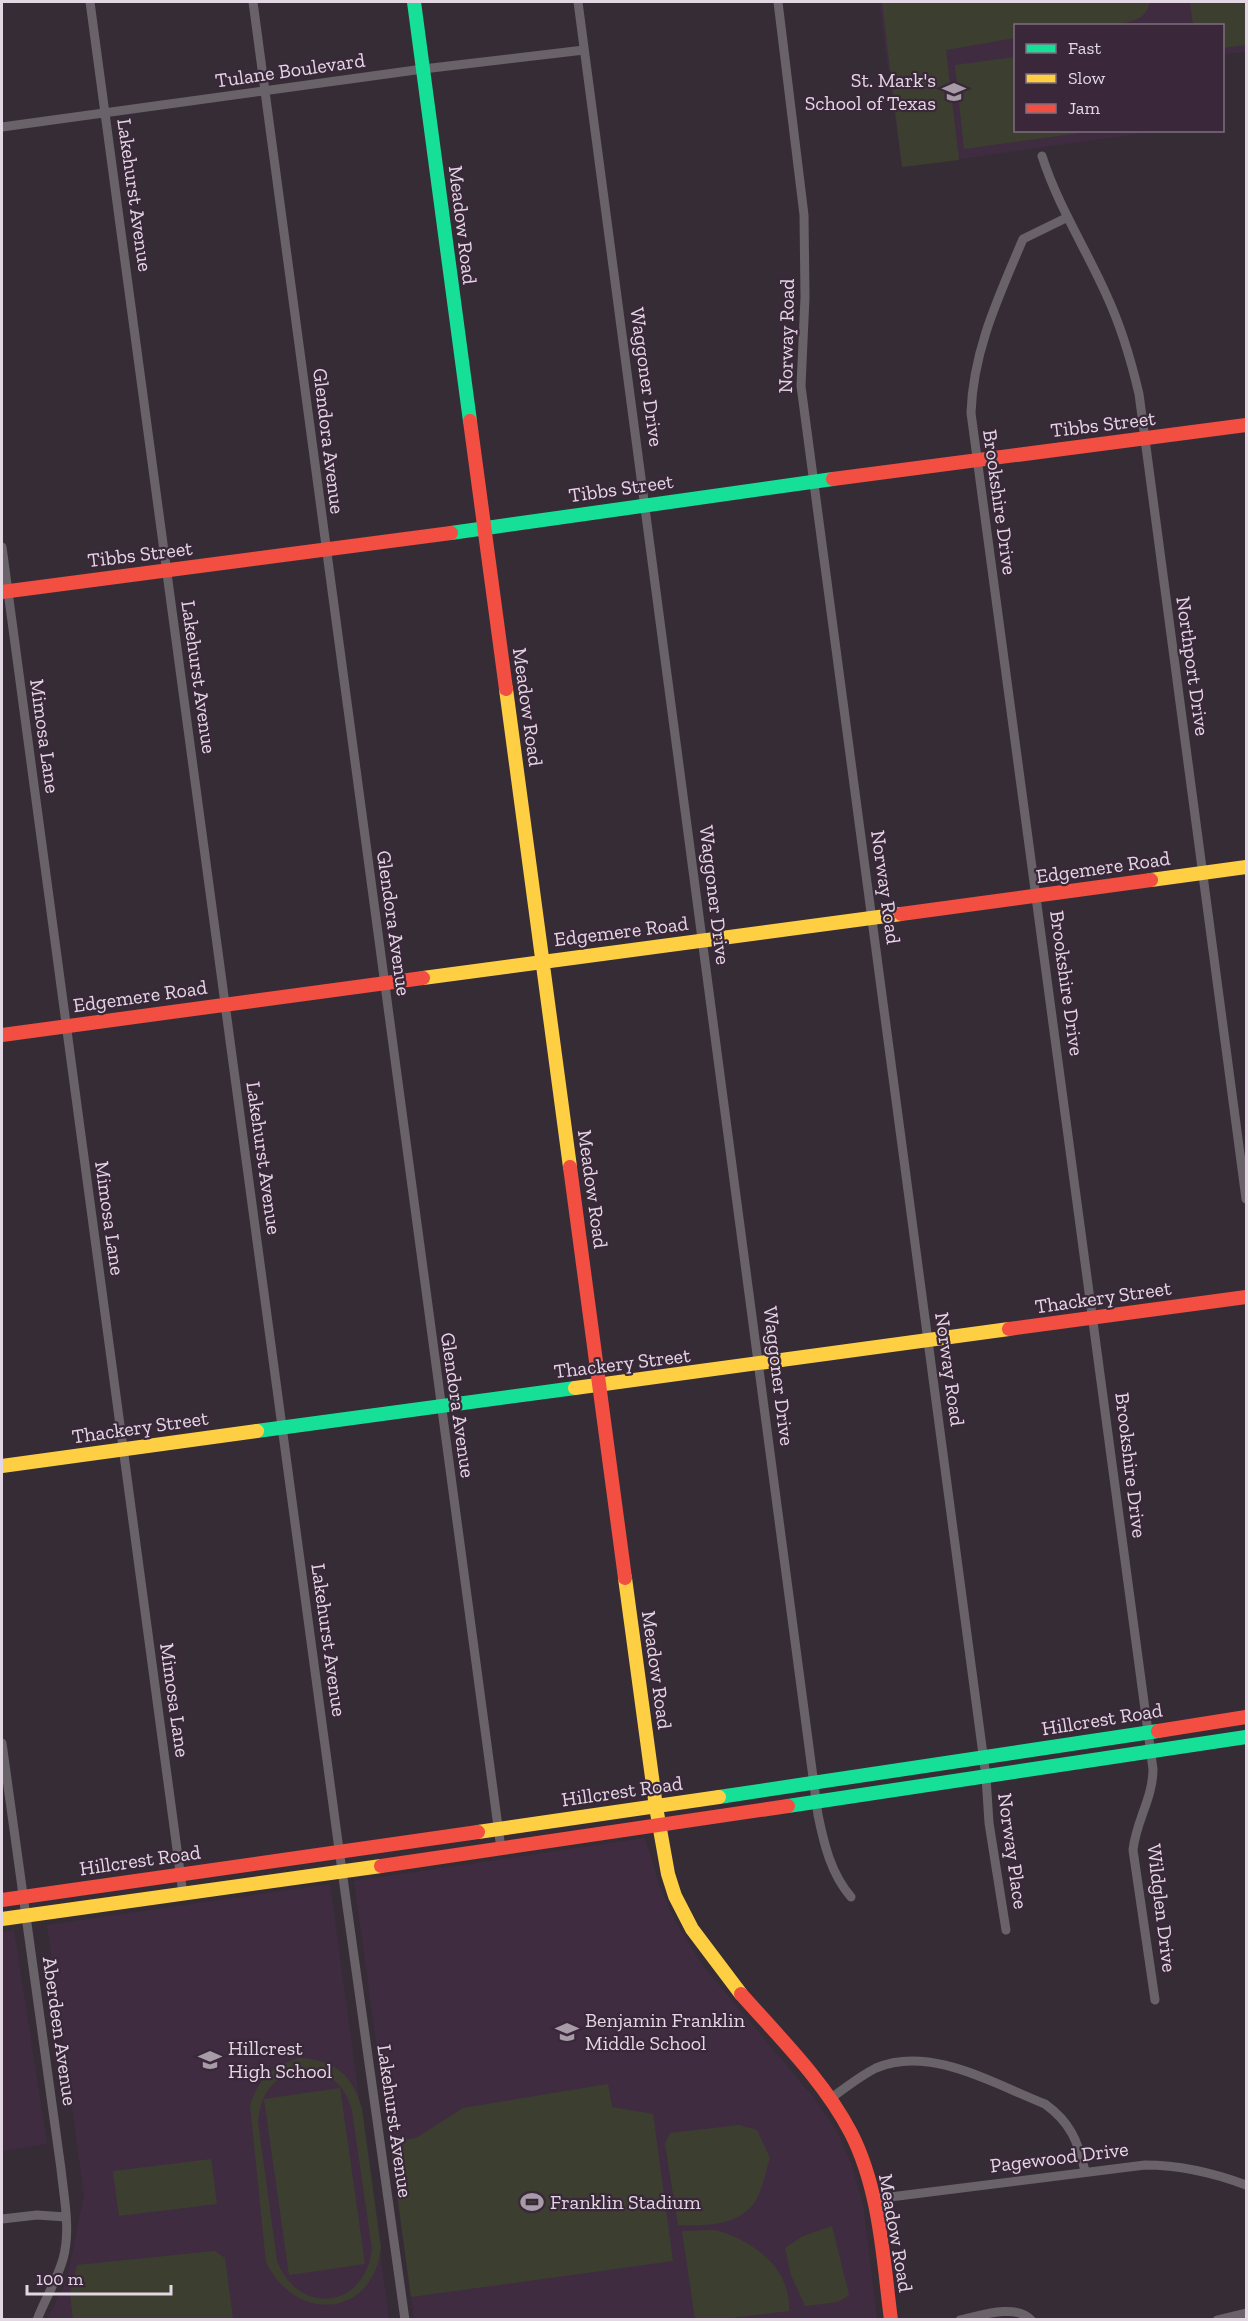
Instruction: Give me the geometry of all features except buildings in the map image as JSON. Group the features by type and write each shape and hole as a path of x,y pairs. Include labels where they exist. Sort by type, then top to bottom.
{"street":[{"name":"Lakehurst Avenue","path":"90,2 339,1852 405,2319"},
{"name":"Glendora Avenue","path":"253,2 324,550 501,1849"},
{"name":"Meadow Road","path":"414,2 666,1869 676,1897 705,1951 830,2099 857,2147 874,2199 891,2319"},
{"name":"Waggoner Drive","path":"578,2 815,1793 825,1850 837,1876 851,1897"},
{"name":"Norway Road","path":"778,2 804,215 805,297 801,386 986,1777"},
{"name":"Tulane Boulevard","path":"2,127 423,69 585,50"},
{"name":"Northport Drive","path":"1042,156 1066,218 1106,294 1129,352 1139,394 1246,1199"},
{"name":"Brookshire Drive","path":"1066,218 1023,239 987,323 972,387 972,433 1038,896 1151,1752"},
{"name":"Tibbs Street","path":"4,591 1246,425"},
{"name":"Mimosa Lane","path":"2,547 4,591 66,1026 183,1894"},
{"name":"Edgemere Road","path":"2,1035 1246,867"},
{"name":"Thackery Street","path":"2,1466 1246,1298"},
{"name":"Hillcrest Road","path":"2,1919 659,1826 983,1758 1246,1717"},
{"name":"Hillcrest Road","path":"2,1900 656,1807 986,1777 1246,1737"},
{"name":"Aberdeen Avenue","path":"2,1743 66,2217 63,2260 37,2319"},
{"name":"Wildglen Drive","path":"1151,1752 1152,1790 1137,1827 1133,1850 1155,2000"},
{"name":"Norway Place","path":"986,1777 989,1823 1006,1930"},
{"path":"830,2099 876,2068 901,2061 935,2061 1051,2108 1074,2132 1085,2171"},
{"name":"Pagewood Drive","path":"874,2199 1085,2171 1163,2165 1205,2172 1246,2185"},
{"path":"2,2219 37,2215 66,2217"},
{"path":"960,2319 1013,2311 1026,2314 1031,2319"},
{"path":"1217,2319 1246,2313"}],"shaded area":[{"name":"St. Mark's School of Texas","path":"879,2 1246,2 1246,52 1224,54 1224,24 1014,24 1014,132 1151,132 902,167"},
{"name":"Benjamin Franklin Middle School","path":"645,1838 661,1890 676,1923 703,1966 814,2098 837,2132 851,2163 863,2204 877,2319 414,2319 354,1881"},
{"name":"Hillcrest High School","path":"330,1884 389,2319 47,2320 67,2279 84,2195 47,1925"},
{"path":"14,1930 47,2144 2,2151 2,1932"}],"green space":[{"path":"882,2 1150,2 1142,16 1125,23 1014,24 1014,38 946,50 959,160 902,167"},
{"path":"1190,2 1246,2 1246,45 1224,48 1224,24 1193,24"},
{"path":"1014,57 1014,132 1079,133 964,149 955,65"},
{"path":"299,2058 312,2059 340,2071 353,2087 362,2109 381,2248 375,2272 363,2289 348,2300 330,2304 312,2303 294,2295 278,2281 266,2262 250,2105 262,2081 281,2065","holes":["308,2069 331,2078 337,2083 346,2094 352,2110 372,2249 367,2269 357,2284 345,2294 330,2298 315,2298 300,2291 287,2279 277,2261 258,2122 263,2101 272,2085 287,2074"]},
{"name":"Franklin Stadium","path":"608,2084 612,2107 653,2114 673,2261 411,2297 390,2142 416,2138 463,2108"},
{"path":"340,2088 365,2264 289,2275 264,2099"},
{"path":"739,2125 757,2130 770,2158 761,2190 753,2205 735,2218 724,2222 678,2225 665,2144 670,2133"},
{"path":"211,2159 217,2204 119,2216 113,2171"},
{"path":"832,2226 849,2295 838,2302 805,2306 791,2275 785,2248 803,2236"},
{"path":"715,2230 743,2241 767,2258 784,2282 789,2311 721,2319 695,2319 682,2231"},
{"path":"215,2251 225,2258 233,2319 73,2319 70,2294 77,2265"}],"traffic: fast":[{"path":"414,2 470,421"},
{"path":"451,533 833,479"},
{"path":"257,1431 575,1388"},
{"path":"719,1797 1158,1731"},
{"path":"788,1806 1246,1737"}],"traffic: slow":[{"path":"506,689 570,1167"},
{"path":"1151,880 1246,867"},
{"path":"423,978 901,914"},
{"path":"575,1388 1009,1329"},
{"path":"2,1466 257,1431"},
{"path":"625,1578 656,1807 668,1874 675,1896 692,1929 741,1994"},
{"path":"478,1832 719,1797"},
{"path":"2,1919 381,1866"}],"traffic: jam":[{"path":"470,421 506,689"},
{"path":"833,479 1246,425"},
{"path":"2,592 451,533"},
{"path":"901,914 1151,880"},
{"path":"2,1035 423,978"},
{"path":"570,1167 625,1578"},
{"path":"1009,1329 1246,1297"},
{"path":"1158,1731 1246,1717"},
{"path":"381,1866 788,1806"},
{"path":"2,1900 478,1832"},
{"path":"741,1994 815,2078 851,2133 861,2155 874,2201 891,2320"}],"place":[{"name":"St. Mark's School of Texas","path":"954,92"},
{"name":"Benjamin Franklin Middle School","path":"567,2032"},
{"name":"Hillcrest High School","path":"210,2060"},
{"name":"Franklin Stadium","path":"532,2202"}]}
